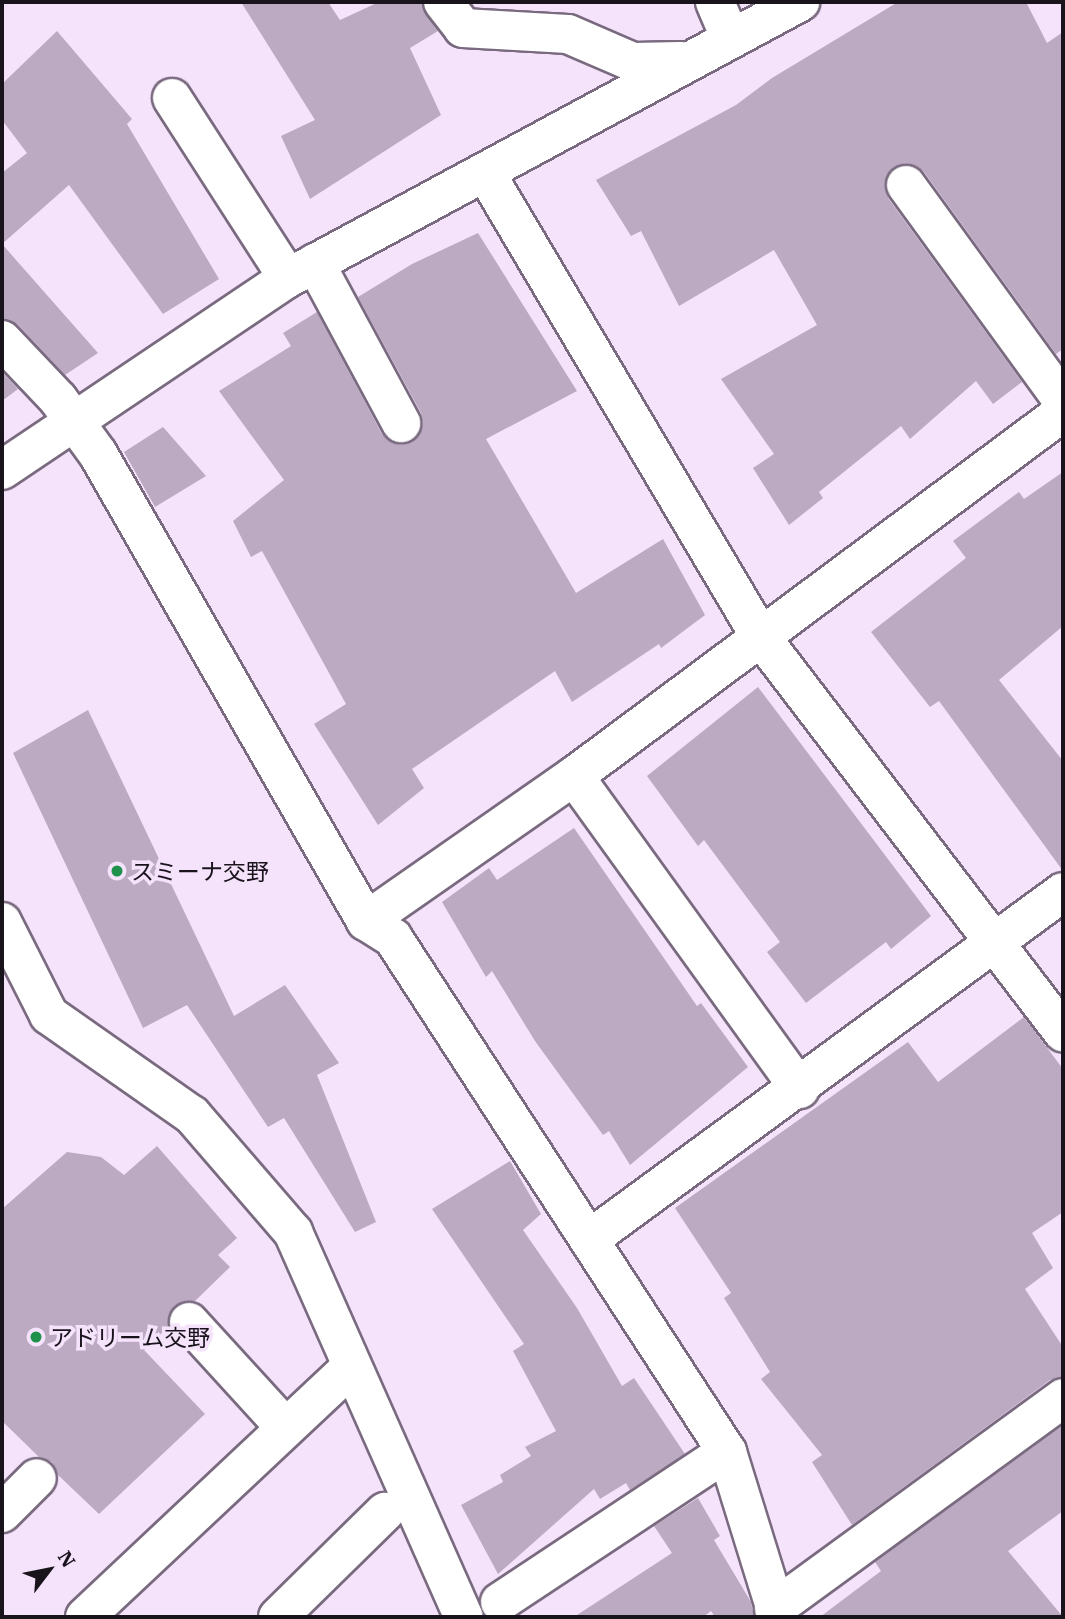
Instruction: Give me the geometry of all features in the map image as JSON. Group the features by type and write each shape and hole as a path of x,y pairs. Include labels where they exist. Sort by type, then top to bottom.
{"street":[{"path":"443,2 463,27 568,34 633,62 686,61"},
{"path":"715,2 730,38"},
{"path":"2,470 301,271 686,61 800,2"},
{"path":"172,98 301,271 401,423"},
{"path":"485,172 760,636 998,943 1063,1032"},
{"path":"906,185 1063,401"},
{"path":"2,340 75,420 366,921 393,938 591,1238 727,1452 776,1613 1063,1398"},
{"path":"366,921 574,776 1063,411"},
{"path":"574,776 800,1089"},
{"path":"591,1238 800,1089 1063,892"},
{"path":"2,922 49,1015 192,1115 293,1232 464,1617"},
{"path":"189,1322 285,1427"},
{"path":"85,1617 352,1366"},
{"path":"500,1602 727,1452"},
{"path":"2,1513 37,1478"},
{"path":"278,1617 385,1513"}],"building":[{"path":"241,2 328,2 340,20 379,2 422,2 438,31 410,48 441,115 310,199 281,136 315,120"},
{"path":"898,2 1026,2 1047,43 1063,32 1063,349 1056,354 924,172 914,165 894,167 886,177 888,198 1022,382 993,404 976,381 910,439 901,426 819,492 823,498 789,525 753,468 774,454 721,379 817,325 774,250 679,306 641,231 631,236 596,180 736,105 772,78"},
{"path":"57,31 132,119 127,124 219,279 163,314 69,185 2,244 2,173 27,153 2,120 2,84"},
{"path":"478,233 577,391 486,439 576,593 663,539 705,615 661,648 659,644 572,702 555,671 412,769 424,788 378,825 314,724 346,704 262,551 251,557 233,521 284,480 219,391 291,346 283,333 317,312 382,434 400,445 412,442 423,424 421,413 358,297 412,264"},
{"path":"2,244 98,353 65,375 18,325 2,319"},
{"path":"2,372 18,389 2,401"},
{"path":"163,427 206,476 155,507 124,452"},
{"path":"1063,472 1063,626 999,680 1063,761 1063,871 939,701 930,707 871,632 966,558 953,541 1019,492 1024,499"},
{"path":"758,687 931,916 891,949 886,942 806,1003 767,952 780,942 704,840 698,846 647,776"},
{"name":"スミーナ交野","path":"88,710 234,1016 285,985 339,1063 317,1075 376,1222 355,1232 284,1118 268,1127 187,1005 143,1028 13,753"},
{"path":"574,828 697,1006 701,1003 748,1067 630,1165 609,1131 603,1135 535,1041 492,971 486,977 442,902 489,868 497,880"},
{"path":"1024,1017 1063,1069 1063,1212 1032,1233 1053,1268 1025,1289 1063,1347 1063,1377 1050,1380 852,1525 812,1462 822,1455 761,1379 770,1372 724,1298 731,1293 675,1208 908,1042 938,1082"},
{"name":"アドリーム交野","path":"157,1146 237,1238 218,1255 230,1267 195,1301 174,1306 168,1327 144,1350 205,1414 99,1514 58,1475 52,1462 39,1457 2,1421 2,1209 67,1152 101,1157 124,1175"},
{"path":"510,1161 541,1214 523,1230 577,1308 622,1386 634,1378 685,1454 630,1490 626,1483 600,1499 594,1489 498,1574 461,1505 503,1482 500,1475 531,1456 525,1447 556,1431 513,1351 524,1344 432,1209"},
{"path":"1063,1425 1063,1511 1008,1551 1063,1617 820,1617 881,1571 875,1562"},
{"path":"698,1498 720,1536 714,1540 751,1602 754,1617 715,1617 711,1611 703,1617 574,1617 672,1553 654,1526"}],"place":[{"name":"スミーナ交野","path":"117,871"},
{"name":"アドリーム交野","path":"36,1337"}]}
